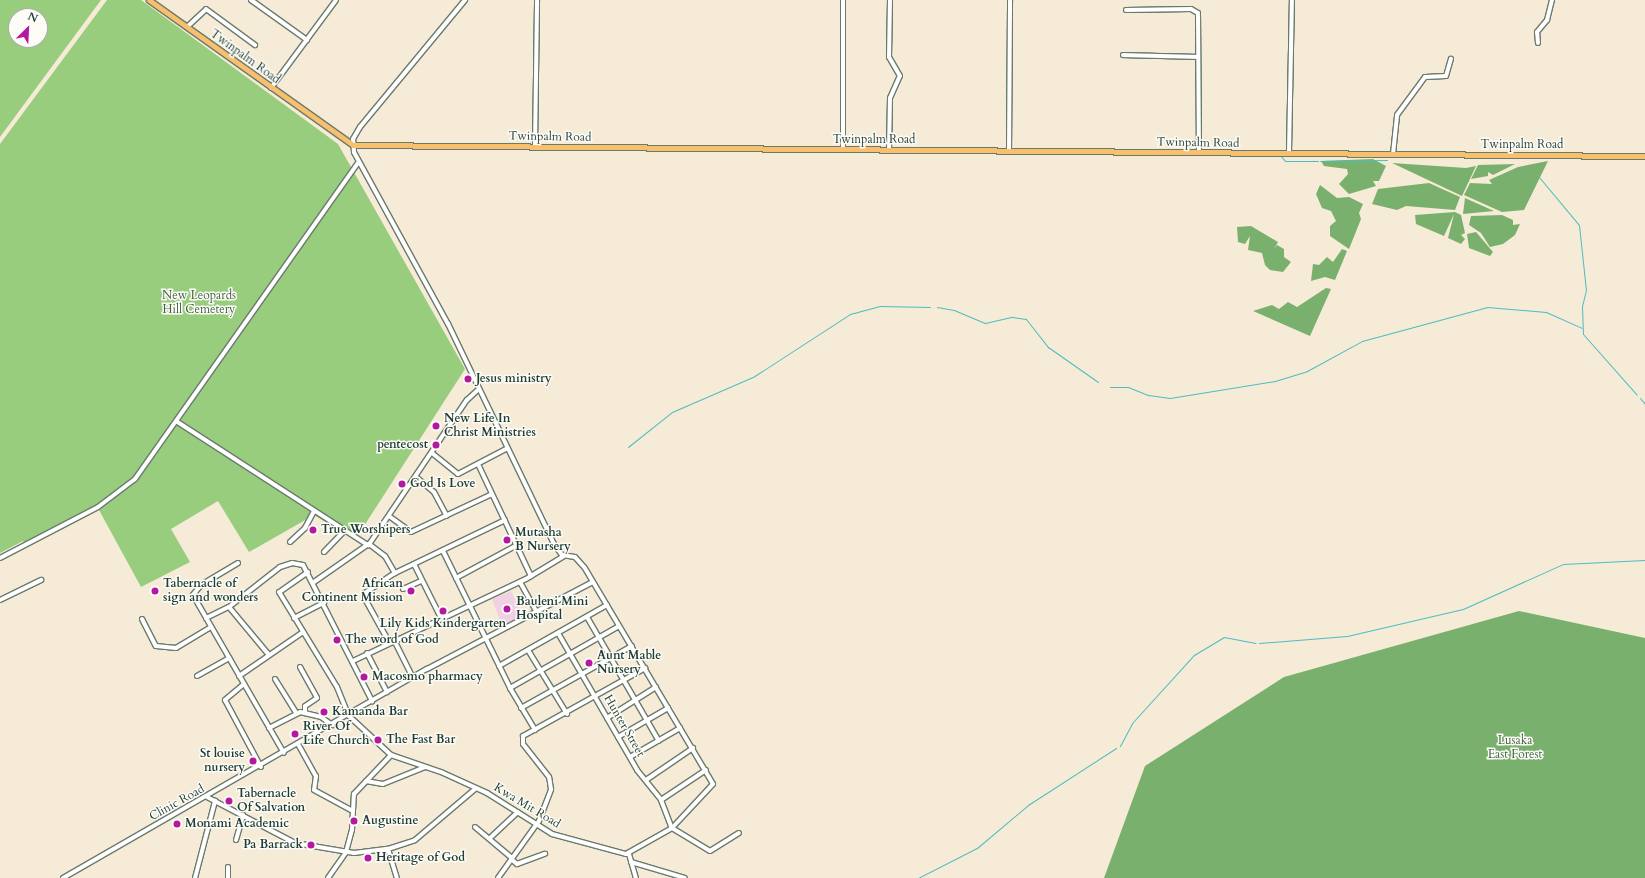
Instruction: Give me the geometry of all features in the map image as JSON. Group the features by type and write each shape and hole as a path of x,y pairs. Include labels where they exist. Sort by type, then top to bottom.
{"main road":[{"name":"Twinpalm Road","path":"150,0 271,88 353,145 1645,156"}],"street":[{"path":"251,0 307,40"},
{"path":"271,88 336,0"},
{"path":"465,0 375,106 356,132 353,145 358,163 438,305 479,389 506,449 554,544 564,556 577,559 593,582 713,784 672,828 629,854 636,878"},
{"path":"535,147 537,0"},
{"path":"843,0 843,150"},
{"path":"889,150 890,98 900,76 889,57 890,0"},
{"path":"1010,0 1010,151"},
{"path":"1289,152 1292,0"},
{"path":"1538,43 1537,32 1547,20 1552,0"},
{"path":"187,27 206,9 255,45"},
{"path":"1126,10 1195,10 1198,13 1199,153"},
{"path":"1123,55 1198,58"},
{"path":"1392,154 1397,115 1425,77 1446,76 1451,59"},
{"path":"0,558 98,507 127,487 176,421 358,163"},
{"path":"314,582 368,544 416,477 467,400 479,389"},
{"path":"176,421 344,531 368,544 385,556 395,573"},
{"path":"432,453 456,474 506,449"},
{"path":"478,464 531,576"},
{"path":"416,477 434,492 447,516"},
{"path":"388,516 409,532 447,516 492,494"},
{"path":"290,542 305,528 314,511"},
{"path":"389,642 364,595 395,573 505,520"},
{"path":"324,552 344,531"},
{"path":"456,578 517,545"},
{"path":"443,551 510,688 535,730"},
{"path":"352,661 389,642 520,582 564,556"},
{"path":"206,618 229,607 286,564 298,562 308,572 314,582 372,701"},
{"path":"238,563 194,592 211,627 284,753"},
{"path":"414,564 421,581 441,618"},
{"path":"308,572 279,590 294,618 337,687 349,716"},
{"path":"0,600 41,580"},
{"path":"403,589 421,581"},
{"path":"520,582 537,613"},
{"name":"Clinic Road","path":"63,878 261,767 387,692 593,582"},
{"path":"294,618 324,603"},
{"path":"499,666 607,605"},
{"path":"229,607 270,655"},
{"path":"587,617 659,741"},
{"path":"142,619 156,646 176,648 211,627"},
{"path":"510,688 619,626"},
{"path":"239,676 303,632"},
{"name":"Hunter Street","path":"558,633 618,738 661,800 672,828"},
{"path":"394,640 413,678"},
{"path":"521,708 632,646"},
{"path":"528,650 552,692 567,714"},
{"path":"367,653 387,692"},
{"path":"197,676 229,658"},
{"path":"300,667 317,698 305,706 305,712"},
{"path":"498,878 536,825 551,786 549,777 522,742 525,734 567,714 645,668"},
{"path":"275,679 296,713"},
{"path":"244,684 225,700 261,767"},
{"path":"607,718 656,687"},
{"path":"618,738 668,708"},
{"path":"269,728 296,713 305,712 332,725"},
{"name":"Kwa Mit Road","path":"349,716 391,755 476,788 518,812 536,825 558,836 629,854"},
{"path":"630,757 680,728"},
{"path":"298,744 316,776 314,790 351,810"},
{"path":"646,780 692,748"},
{"path":"328,878 346,852 352,830 351,810 354,794 391,755"},
{"path":"366,782 383,784 425,767"},
{"path":"661,800 706,770"},
{"path":"207,797 303,846 346,852 388,849 420,836 476,788"},
{"path":"195,878 215,801"},
{"path":"490,838 518,812"},
{"path":"236,840 243,815"},
{"path":"475,828 490,838 517,864 545,854"},
{"path":"672,828 710,851 739,833"},
{"path":"388,849 397,878"},
{"path":"631,862 685,878"},
{"path":"228,867 228,878"}],"shaded area":[{"name":"Bauleni Mini Hospital","path":"511,591 524,618 503,628 492,599"}],"green space":[{"path":"0,0 101,0 0,137"},
{"name":"New Leopards Hill Cemetery","path":"107,0 141,0 338,144 465,369 355,540 314,515 249,552 218,501 171,529 190,562 141,587 99,510 27,547 23,541 0,553 0,144"},
{"path":"1373,159 1386,166 1379,181 1373,181 1376,186 1349,194 1339,184 1348,174 1347,169 1324,166 1321,161"},
{"path":"1548,161 1524,210 1502,212 1464,195 1470,183 1492,184 1489,180 1518,167"},
{"path":"1392,163 1466,168 1476,166 1462,196"},
{"path":"1515,164 1493,175 1488,172 1488,176 1471,179 1478,165"},
{"path":"1429,183 1460,197 1455,210 1406,206 1397,210 1372,204 1378,189"},
{"path":"1320,185 1337,198 1349,197 1363,204 1359,213 1361,219 1349,249 1330,236 1330,226 1336,221 1331,211 1322,208 1316,194"},
{"path":"1465,198 1494,211 1463,214"},
{"path":"1455,212 1461,215 1465,233 1461,235 1465,239 1461,244 1448,238 1454,214 1444,236 1416,224 1415,215"},
{"path":"1502,215 1513,220 1513,225 1520,224 1515,235 1503,244 1490,247 1481,233 1469,225 1471,216"},
{"path":"1251,226 1278,242 1274,249 1277,245 1284,249 1284,257 1291,262 1283,272 1270,270 1265,265 1262,253 1248,250 1250,236 1245,244 1238,242 1237,227"},
{"path":"1476,232 1493,252 1490,256 1469,248 1467,234"},
{"path":"1342,249 1347,251 1335,280 1325,277 1311,281 1313,264 1319,265 1327,257 1333,262"},
{"path":"1326,288 1331,289 1310,336 1253,311 1272,305 1279,309 1288,302 1297,307"},
{"name":"Lusaka East Forest","path":"1519,611 1645,638 1645,878 1104,878 1145,766 1284,677"}],"waterway":[{"path":"1280,155 1285,161 1318,161"},
{"path":"1320,161 1387,160"},
{"path":"1539,177 1579,225 1586,290 1582,306 1583,334 1637,395"},
{"path":"628,447 672,412 753,377 850,314 879,306 930,307"},
{"path":"937,307 954,310 985,323 1012,317 1026,319 1048,347 1098,382"},
{"path":"1110,387 1128,387 1148,395 1170,398 1275,381 1307,371 1362,341 1487,307 1546,312 1582,328"},
{"path":"1640,398 1645,404"},
{"path":"1259,643 1347,636 1463,609 1563,564 1645,560"},
{"path":"1120,746 1133,722 1194,655 1224,637 1255,643"},
{"path":"892,878 918,878 977,848 1028,805 1116,748"}],"place":[{"name":"Jesus ministry","path":"468,379"},
{"name":"New Life In Christ Ministries","path":"436,426"},
{"name":"pentecost","path":"436,445"},
{"name":"God Is Love","path":"402,484"},
{"name":"True Worshipers","path":"313,530"},
{"name":"Mutasha B Nursery","path":"507,540"},
{"name":"Tabernacle of sign and wonders","path":"155,591"},
{"name":"African Continent Mission","path":"411,591"},
{"name":"Bauleni Mini Hospital","path":"507,609"},
{"name":"Lily Kids Kindergarten","path":"443,611"},
{"name":"The word of God","path":"337,640"},
{"name":"Aunt Mable Nursery","path":"589,663"},
{"name":"Macosmo pharmacy","path":"364,677"},
{"name":"Kamanda Bar","path":"324,712"},
{"name":"River Of Life Church","path":"295,734"},
{"name":"The Fast Bar","path":"378,740"},
{"name":"St louise nursery","path":"253,761"},
{"name":"Tabernacle Of Salvation","path":"229,801"},
{"name":"Augustine","path":"354,821"},
{"name":"Monami Academic","path":"177,824"},
{"name":"Pa Barrack","path":"311,845"},
{"name":"Heritage of God","path":"368,858"}]}
